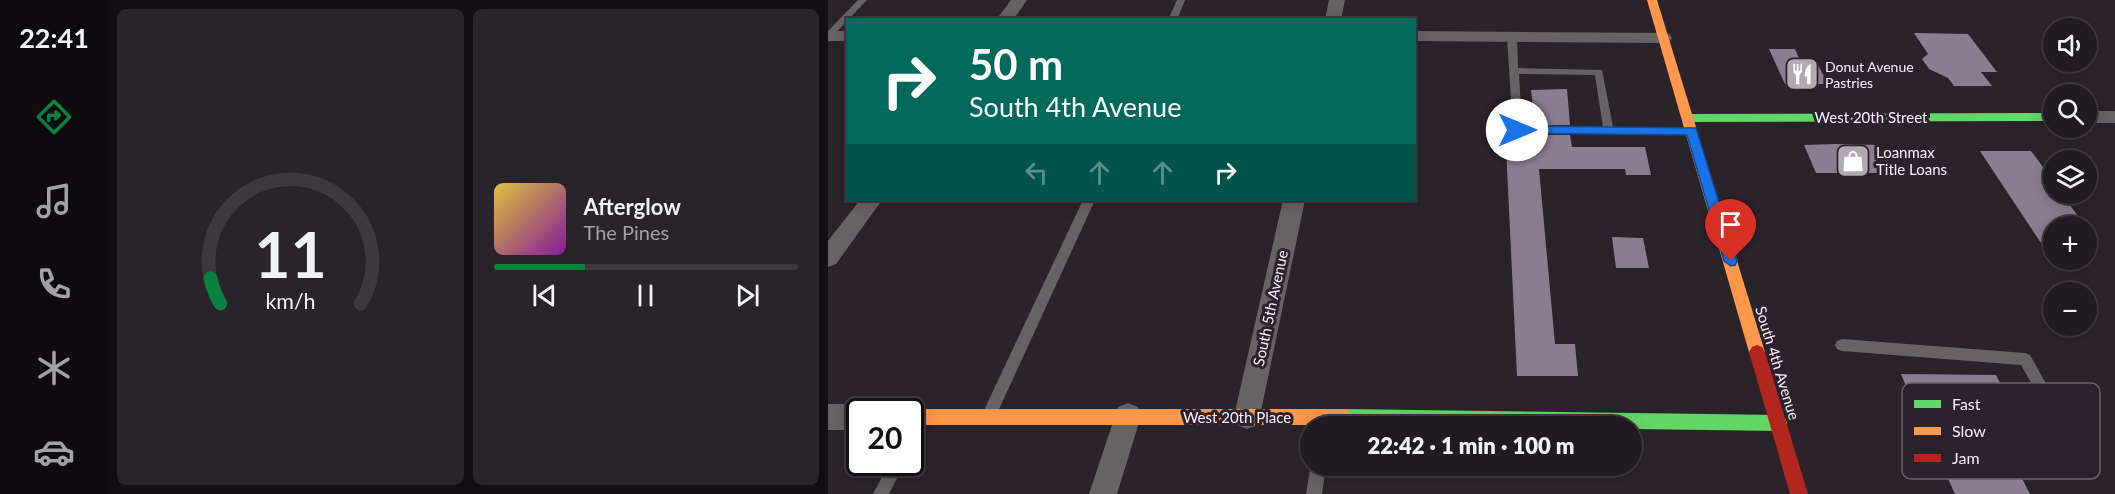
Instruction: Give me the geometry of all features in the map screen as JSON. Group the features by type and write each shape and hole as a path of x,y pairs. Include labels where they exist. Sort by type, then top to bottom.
{"street":[{"path":"1006,18 1019,0"},
{"path":"1333,18 1337,0"},
{"name":"South 4th Avenue","path":"1652,0 1799,494"},
{"path":"828,36 846,36"},
{"path":"1416,36 1663,38"},
{"name":"West 20th Street","path":"1690,124 2043,117"},
{"path":"2097,117 2115,117"},
{"path":"828,258 870,201"},
{"name":"South 5th Avenue","path":"1247,416 1294,201"},
{"path":"1103,494 1128,416"},
{"name":"West 20th Place","path":"924,421 989,417 1128,416 1247,416 1300,420"},
{"path":"828,417 846,417"},
{"name":"West 20th Place","path":"1642,423 1779,423"}],"lane":[{"path":"828,36 863,0"},
{"path":"1173,18 1181,0"},
{"path":"1512,37 1517,130 1609,131 1690,124"},
{"path":"1514,71 1599,72 1609,131"},
{"path":"989,417 1089,201"},
{"path":"1842,345 2025,359 2039,383"},
{"path":"881,494 891,476"},
{"path":"1314,494 1316,476"}],"building":[{"path":"1914,33 1968,34 1997,72 1981,72 1992,86 1954,86 1948,78 1929,69 1922,59 1928,54"},
{"name":"Donut Avenue Pastries","path":"1769,49 1795,49 1802,65 1818,65 1828,84 1785,84"},
{"path":"1567,89 1570,125 1535,125 1531,90"},
{"path":"1537,135 1570,135 1572,147 1645,147 1651,175 1626,175 1625,169 1539,169 1555,344 1575,344 1578,376 1517,376 1506,147 1538,147"},
{"name":"Loanmax Title Loans","path":"1804,145 1880,145 1893,173 1816,173"},
{"path":"1980,151 2031,151 2043,167 2043,204 2069,204 2078,216 2043,216 2043,243"},
{"path":"1612,237 1643,238 1649,268 1616,268"},
{"path":"1901,374 1996,375 2000,383 1905,383"},
{"path":"1948,479 2022,479 2030,494 1955,494"}],"traffic: fast":[{"path":"1688,118 2043,117"},
{"path":"1642,421 1779,423"}],"traffic: slow":[{"path":"1652,0 1757,352"},
{"path":"924,417 1300,417"}],"traffic: jam":[{"path":"1757,352 1799,494"}],"place":[{"name":"Donut Avenue Pastries","path":"1802,74"},
{"name":"Loanmax Title Loans","path":"1853,161"}],"route":[{"path":"1517,130 1692,131 1731,261"}]}
